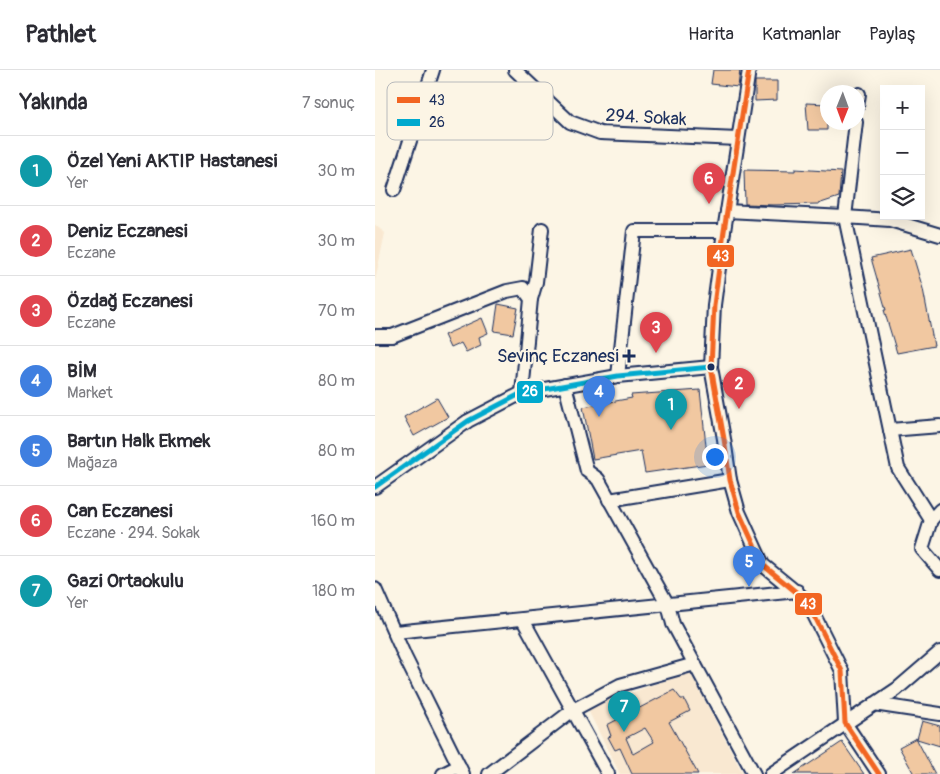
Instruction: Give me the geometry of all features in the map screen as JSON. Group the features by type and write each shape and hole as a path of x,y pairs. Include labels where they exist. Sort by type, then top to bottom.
{"street":[{"path":"429,82 433,70"},
{"name":"294. Sokak","path":"516,70 528,82"},
{"path":"749,70 714,305 711,367 730,480 739,512 763,565 807,600 842,671 845,723 879,774"},
{"name":"294. Sokak","path":"553,106 570,122 600,133 738,139"},
{"path":"855,130 845,217 898,468 936,515 921,549 940,570"},
{"path":"394,190 410,140"},
{"path":"727,211 890,220 940,236"},
{"path":"522,393 531,299 536,282 542,228"},
{"path":"617,376 634,231 724,231"},
{"path":"375,336 392,336 507,291 523,288 531,299"},
{"path":"375,487 468,420 522,393 617,376 711,367"},
{"path":"565,385 587,472 598,480 667,605 673,624 753,774"},
{"path":"890,430 940,426"},
{"path":"609,500 730,480"},
{"path":"375,589 409,666 461,770 443,774"},
{"path":"395,632 797,592"},
{"path":"523,620 608,774"},
{"path":"771,774 897,689 940,652"},
{"path":"489,774 573,710 620,685 695,664"},
{"path":"874,704 940,714"}],"shaded area":[{"path":"375,225 385,233 375,281"},
{"path":"690,672 743,774 620,774 587,708"}],"building":[{"path":"713,70 740,70 738,87 711,84"},
{"path":"755,81 777,81 777,100 755,101"},
{"path":"806,103 820,104 820,130 808,130"},
{"path":"795,169 841,172 839,197 818,204 745,204 744,170 795,171"},
{"path":"911,249 923,289 934,346 897,353 871,258"},
{"path":"498,304 518,308 513,334 494,331"},
{"path":"482,318 488,333 479,337 481,345 466,352 461,343 450,348 444,335"},
{"path":"700,390 708,464 645,473 641,451 593,459 583,407 632,398 631,395"},
{"path":"437,398 448,417 414,436 404,417"},
{"path":"674,690 681,699 684,699 690,711 669,722 698,774 632,774 620,748 615,750 608,737 611,736 607,725","holes":["645,728 654,742 633,754 626,738"]},
{"path":"922,721 940,726 940,746 917,739"},
{"path":"916,738 935,774 914,774 899,747"},
{"path":"842,742 864,774 794,774"}],"transit line":[{"name":"43","path":"749,70 714,305 711,367 730,480 739,512 763,565 807,601 842,671 845,723 879,774"},
{"name":"26","path":"375,487 468,421 522,393 618,376 711,367"}],"place":[{"name":"Can Eczanesi","path":"709,204"},
{"name":"Özdağ Eczanesi","path":"656,353"},
{"name":"Sevinç Eczanesi","path":"629,356"},
{"name":"Deniz Eczanesi","path":"739,409"},
{"name":"BİM","path":"599,417"},
{"name":"Özel Yeni AKTIP Hastanesi","path":"671,430"},
{"name":"Bartın Halk Ekmek","path":"749,587"},
{"name":"Gazi Ortaokulu","path":"624,732"}]}
